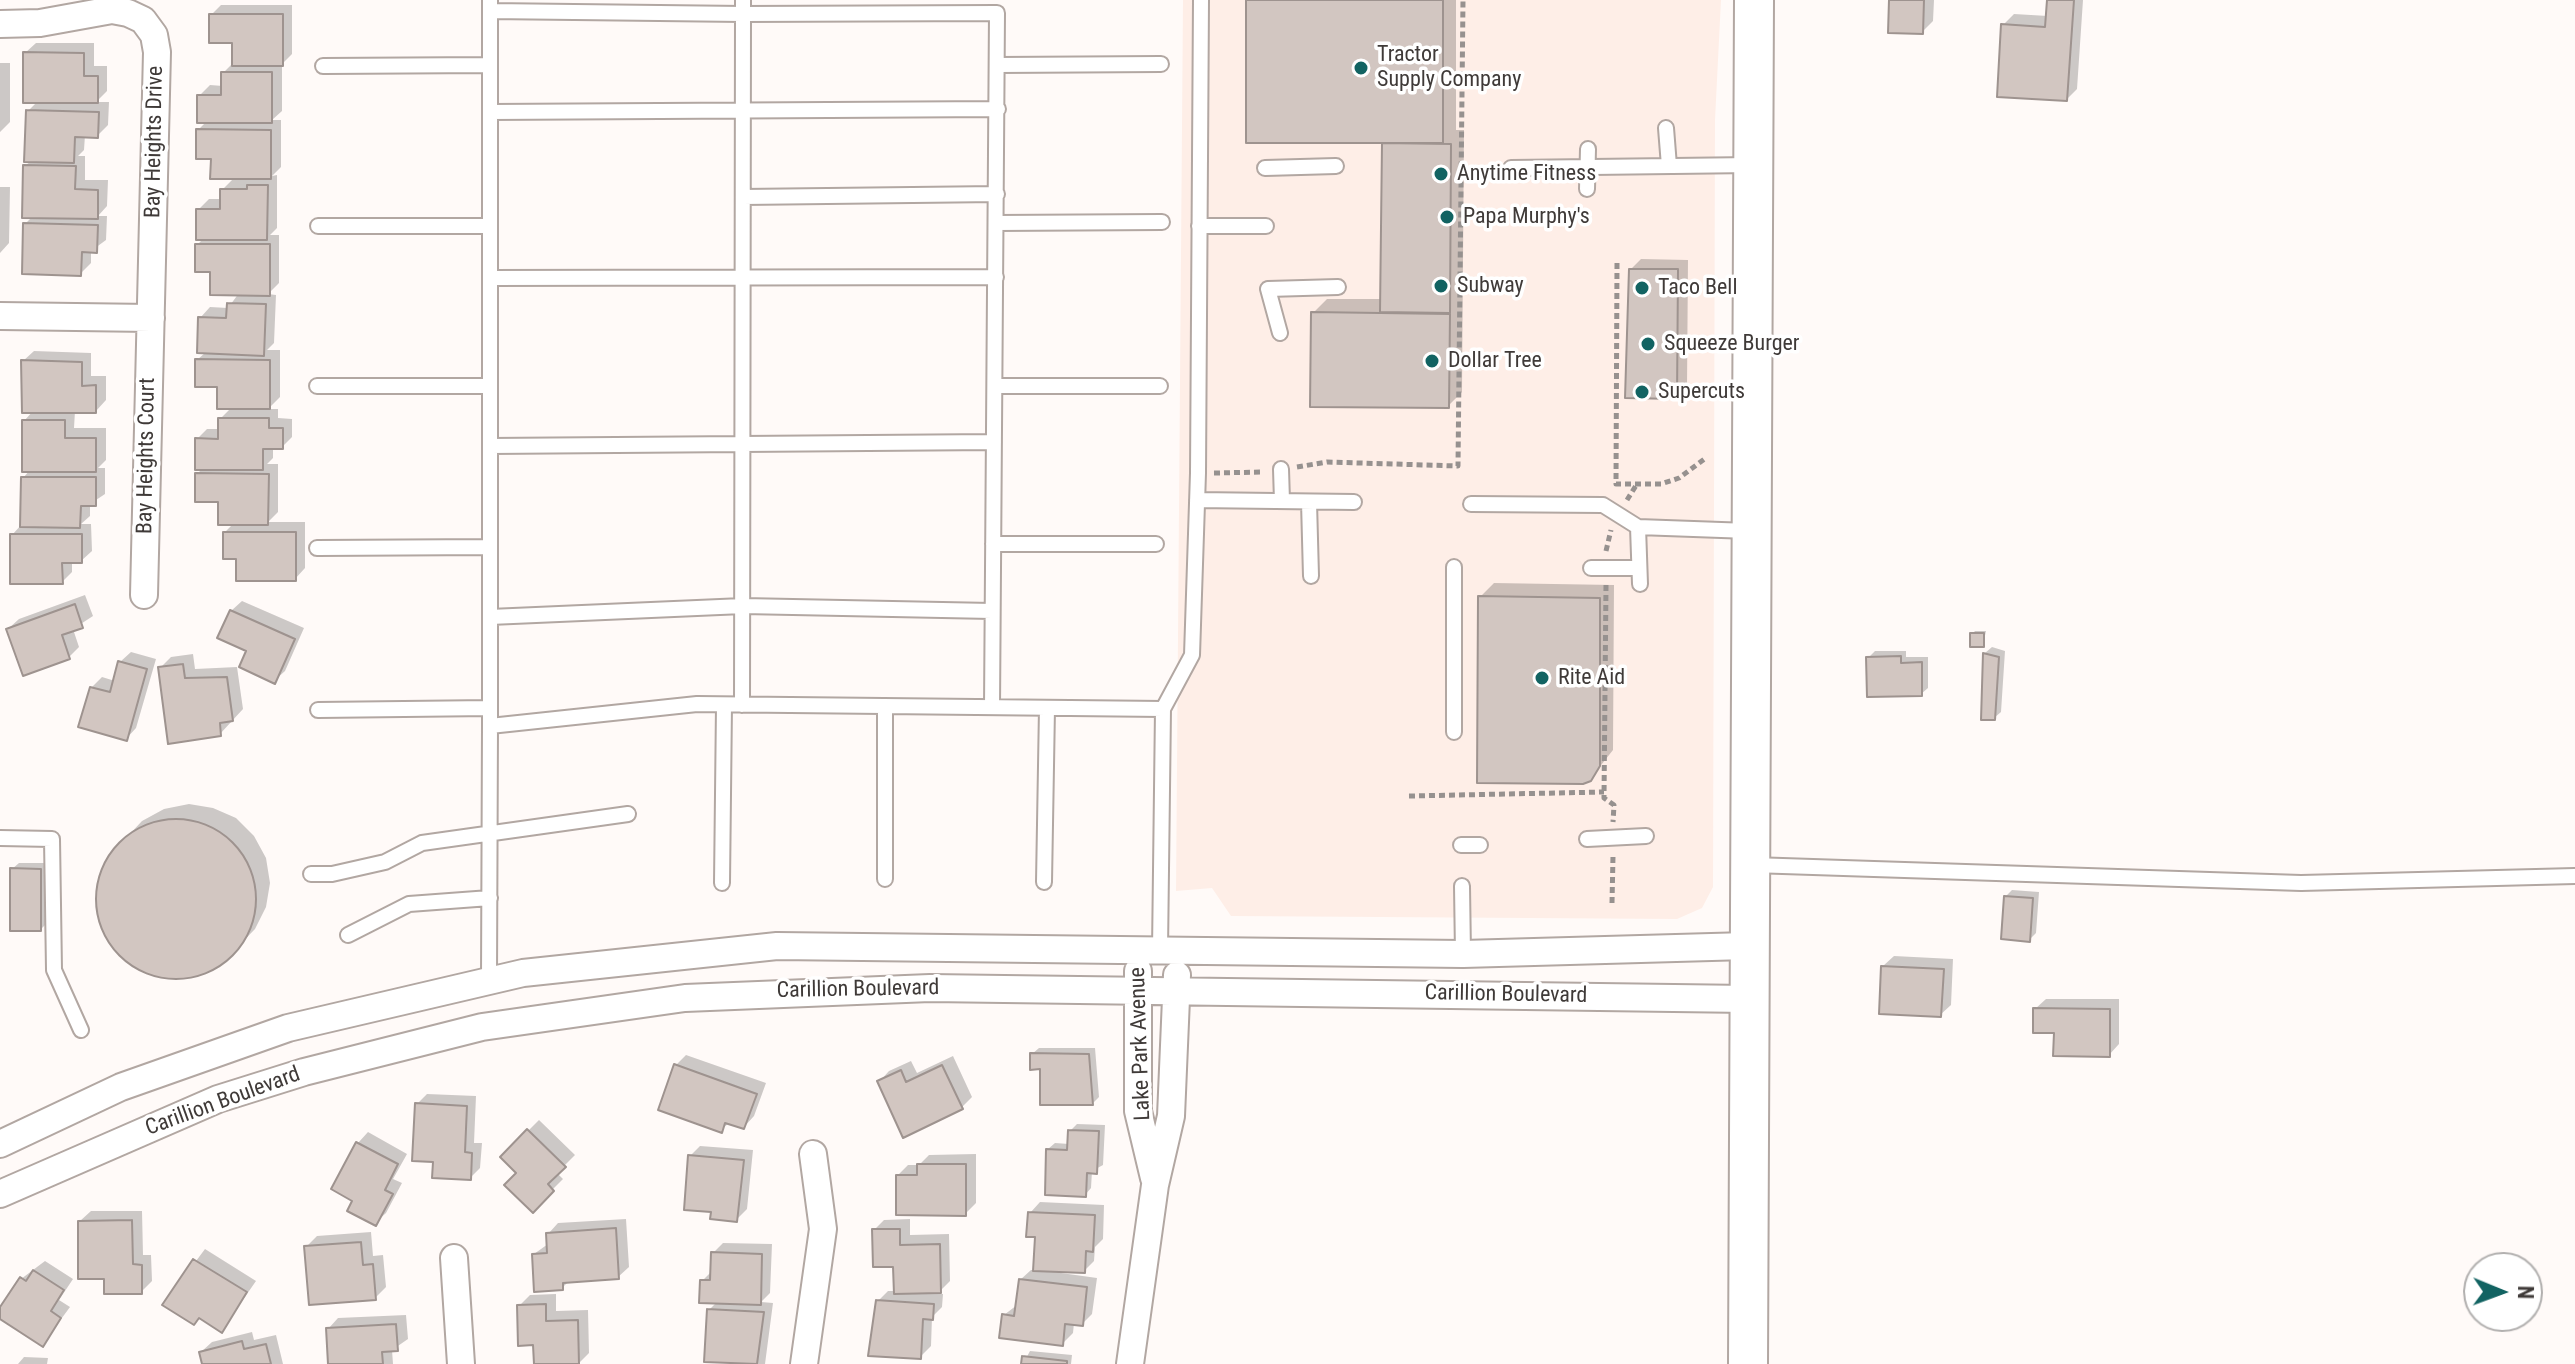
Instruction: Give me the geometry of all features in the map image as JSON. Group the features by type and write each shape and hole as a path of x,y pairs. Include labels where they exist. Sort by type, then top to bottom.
{"main road":[{"path":"1748,1364 1747,946 1754,0"}],"street":[{"name":"Bay Heights Drive","path":"0,24 55,21 112,10 143,20 154,35 157,52 151,318"},
{"path":"0,316 151,318"},
{"name":"Bay Heights Court","path":"144,595 151,318"},
{"name":"Carillion Boulevard","path":"0,1144 121,1087 288,1028 489,978 777,946 1463,954 1747,946"},
{"name":"Lake Park Avenue","path":"1155,1185 1138,1111 1139,989 1159,950"},
{"name":"Lake Park Avenue","path":"1130,1364 1155,1185 1171,1116 1176,990 1159,950"},
{"name":"Carillion Boulevard","path":"0,1194 218,1099 378,1052 482,1027 685,998 772,992 1139,989 1748,999"},
{"path":"804,1364 823,1229 813,1154"},
{"path":"454,1258 461,1364"}],"lane":[{"path":"1159,950 1163,709 1192,655 1198,473 1201,0"},
{"path":"489,978 490,6 997,6 992,707"},
{"path":"742,705 745,443 743,7"},
{"path":"998,65 1161,64"},
{"path":"323,66 490,65"},
{"path":"490,112 743,113 998,109"},
{"path":"1666,128 1669,166"},
{"path":"1587,189 1588,149"},
{"path":"1511,168 1753,165"},
{"path":"1265,168 1336,166"},
{"path":"743,197 997,194"},
{"path":"996,223 1162,222"},
{"path":"318,226 490,226"},
{"path":"1199,226 1266,226"},
{"path":"490,278 996,277"},
{"path":"1280,333 1268,289 1338,287"},
{"path":"317,386 490,386"},
{"path":"995,386 1160,386"},
{"path":"490,446 994,442"},
{"path":"1281,469 1282,501"},
{"path":"1505,487 1505,504"},
{"path":"1578,505 1579,488"},
{"path":"1197,500 1354,502"},
{"path":"1309,502 1311,576"},
{"path":"1471,504 1603,505 1638,527 1751,531"},
{"path":"1638,527 1640,584"},
{"path":"993,544 1156,544"},
{"path":"317,548 490,547"},
{"path":"1454,567 1454,732"},
{"path":"1599,568 1639,568"},
{"path":"490,617 743,606 992,611"},
{"path":"490,726 697,704 1163,709"},
{"path":"722,883 724,705"},
{"path":"885,706 885,879"},
{"path":"318,710 490,708"},
{"path":"1044,882 1047,708"},
{"path":"311,874 332,874 385,862 422,843 628,814"},
{"path":"1587,839 1646,836"},
{"path":"0,838 52,839 54,970 81,1030"},
{"path":"1461,845 1480,845"},
{"path":"1748,865 2301,883 2575,876"},
{"path":"1462,886 1463,954"},
{"path":"348,935 409,904 490,898"}],"path":[{"path":"1198,473 1253,474 1327,462 1458,466 1463,0"},
{"path":"1617,263 1616,484 1661,484 1679,478 1707,457"},
{"path":"1612,903 1614,805 1604,798 1599,568 1606,538 1637,484"},
{"path":"1409,796 1604,792"}],"shaded area":[{"path":"1183,0 1721,0 1715,120 1713,887 1702,908 1677,919 1231,916 1212,888 1176,891"}],"building":[{"path":"1246,0 1443,0 1443,143 1246,143"},
{"path":"1889,0 1924,0 1923,34 1888,33"},
{"path":"2047,0 2074,0 2067,101 1997,97 2001,24 2045,27"},
{"path":"209,14 283,14 283,66 232,66 232,43 209,43"},
{"path":"23,52 84,53 84,76 98,76 98,103 23,103"},
{"path":"221,72 272,72 272,123 197,123 197,95 221,95"},
{"path":"26,110 99,112 98,138 75,137 74,163 24,162"},
{"path":"196,129 271,130 271,179 210,179 211,159 196,159"},
{"path":"1382,143 1451,144 1450,313 1380,312"},
{"path":"23,165 76,166 75,189 98,190 98,219 22,218"},
{"path":"247,185 268,185 267,240 196,240 196,209 220,209 220,189 247,189"},
{"path":"23,223 98,225 97,253 82,252 81,276 22,274"},
{"path":"195,244 270,244 270,296 210,295 210,272 195,272"},
{"path":"1629,269 1678,269 1677,399 1625,398"},
{"path":"227,303 266,304 264,356 197,353 198,317 226,318"},
{"path":"1311,312 1450,314 1449,408 1310,407"},
{"path":"195,359 270,360 270,409 217,409 217,387 195,387"},
{"path":"21,360 82,362 82,386 96,385 96,413 22,413"},
{"path":"218,418 269,418 269,428 283,428 283,449 263,449 263,470 195,470 195,438 218,439"},
{"path":"22,420 65,420 65,438 96,438 96,472 22,472"},
{"path":"195,473 269,474 268,525 218,525 218,502 195,502"},
{"path":"21,477 96,477 96,506 81,506 80,528 20,527"},
{"path":"223,532 296,532 296,581 236,581 236,559 223,559"},
{"path":"10,534 82,534 82,563 62,563 63,584 10,584"},
{"path":"1478,596 1600,598 1600,766 1591,781 1583,784 1477,783"},
{"path":"75,604 83,628 62,635 70,659 23,676 6,629"},
{"path":"230,610 295,639 275,684 239,667 246,651 217,638"},
{"path":"1970,633 1984,633 1984,647 1970,647"},
{"path":"1983,653 1999,657 1995,720 1981,720"},
{"path":"1901,656 1901,663 1922,662 1922,696 1867,697 1866,657"},
{"path":"118,661 147,669 127,741 78,727 90,687 110,692"},
{"path":"183,664 185,678 227,677 233,721 220,723 221,736 168,744 158,667"},
{"path":"176,819 207,825 233,842 250,868 256,899 250,930 233,956 207,973 176,979 145,973 119,956 102,930 96,899 102,868 119,842 145,825"},
{"path":"10,868 41,869 41,931 10,931"},
{"path":"2004,896 2033,898 2030,942 2001,939"},
{"path":"1881,966 1944,969 1941,1017 1879,1014"},
{"path":"2033,1008 2110,1009 2110,1057 2053,1056 2054,1033 2033,1033"},
{"path":"1030,1053 1089,1054 1093,1105 1040,1105 1040,1069 1030,1070"},
{"path":"674,1064 757,1094 744,1129 725,1123 722,1133 658,1110"},
{"path":"942,1065 963,1109 903,1138 877,1081 901,1070 906,1082"},
{"path":"415,1103 467,1106 465,1152 472,1153 471,1180 432,1178 433,1162 412,1161"},
{"path":"527,1129 566,1167 548,1184 554,1191 533,1213 504,1185 516,1173 500,1157"},
{"path":"1068,1130 1099,1131 1097,1174 1087,1173 1086,1197 1045,1195 1046,1149 1067,1150"},
{"path":"356,1142 398,1164 385,1190 393,1194 376,1226 347,1211 352,1201 331,1189"},
{"path":"688,1155 744,1160 737,1222 710,1219 711,1212 684,1210"},
{"path":"917,1164 966,1164 966,1216 896,1215 896,1175 917,1175"},
{"path":"1028,1212 1095,1215 1093,1252 1086,1251 1085,1273 1033,1271 1035,1237 1026,1237"},
{"path":"132,1220 133,1264 142,1265 142,1294 104,1294 104,1279 78,1279 78,1221"},
{"path":"616,1228 619,1279 563,1283 563,1290 534,1292 532,1254 547,1253 546,1233"},
{"path":"872,1229 900,1229 900,1245 940,1244 941,1293 894,1294 893,1267 873,1267"},
{"path":"361,1242 363,1265 373,1264 376,1300 309,1305 304,1246"},
{"path":"711,1252 762,1254 761,1305 699,1303 700,1280 710,1280"},
{"path":"193,1259 247,1292 222,1333 199,1318 194,1325 162,1305"},
{"path":"33,1270 64,1290 51,1311 61,1318 43,1347 0,1319 0,1307 20,1277 26,1281"},
{"path":"1019,1279 1087,1287 1083,1326 1065,1324 1063,1346 999,1338 1002,1314 1014,1316"},
{"path":"876,1300 934,1304 933,1320 923,1319 921,1359 868,1356"},
{"path":"546,1304 546,1321 578,1320 579,1364 534,1364 533,1345 518,1346 517,1305"},
{"path":"707,1309 764,1312 757,1364 704,1362"},
{"path":"396,1324 398,1351 382,1352 383,1364 328,1364 326,1328"},
{"path":"242,1341 244,1349 266,1344 271,1364 202,1364 199,1352"},
{"path":"1022,1356 1067,1361 1067,1364 1021,1364"}],"place":[{"name":"Tractor Supply Company","path":"1361,68"},
{"name":"Anytime Fitness","path":"1441,174"},
{"name":"Papa Murphy's","path":"1447,217"},
{"name":"Subway","path":"1441,286"},
{"name":"Taco Bell","path":"1642,288"},
{"name":"Squeeze Burger","path":"1648,344"},
{"name":"Dollar Tree","path":"1432,361"},
{"name":"Supercuts","path":"1642,392"},
{"name":"Rite Aid","path":"1542,678"}]}
